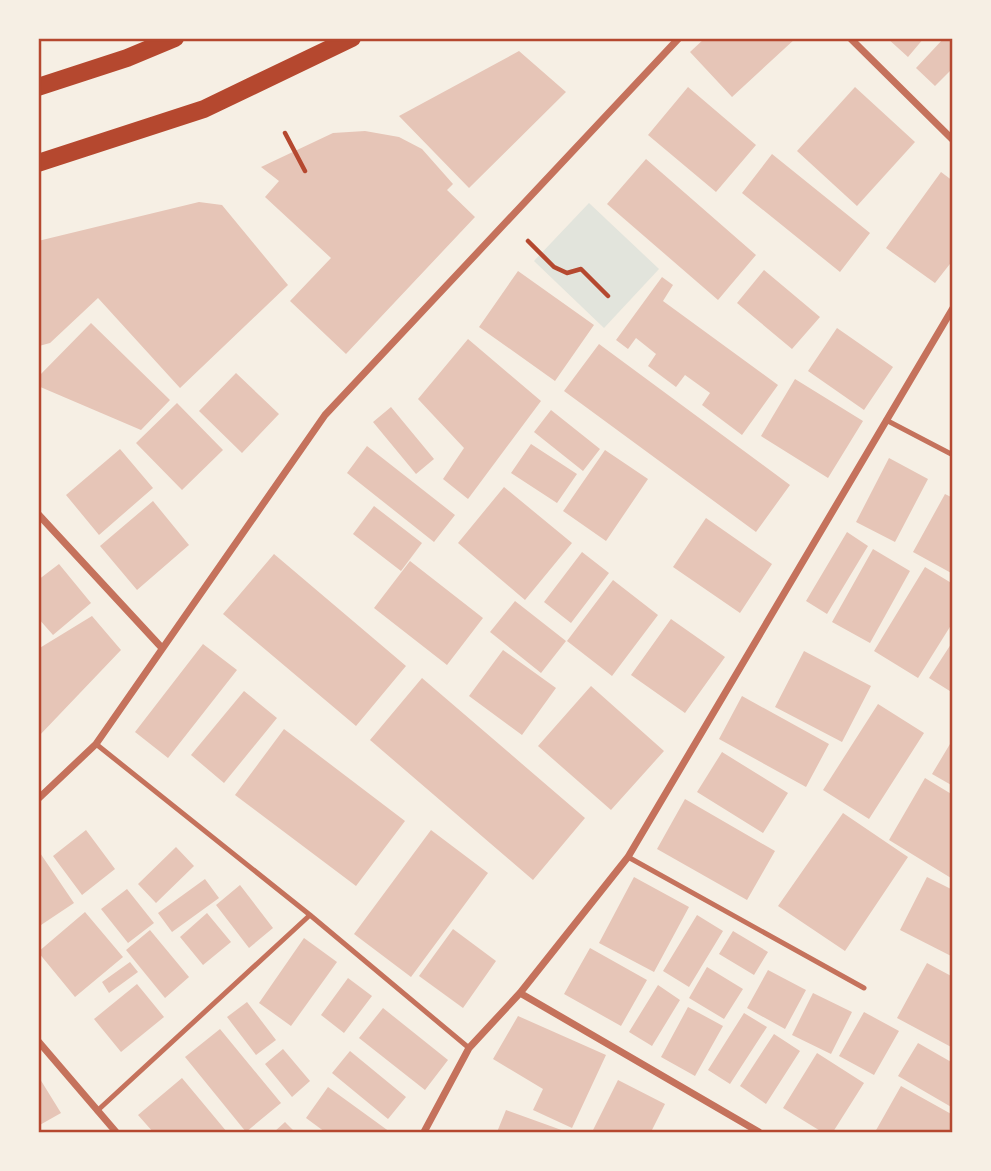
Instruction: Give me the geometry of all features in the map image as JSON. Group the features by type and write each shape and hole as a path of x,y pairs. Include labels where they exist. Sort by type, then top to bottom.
{"main road":[{"path":"38,87 127,58 175,38"},
{"path":"38,163 204,109 352,38"}],"street":[{"path":"38,799 96,744 325,415 679,38"},
{"path":"850,38 953,140"},
{"path":"424,1132 469,1048 520,993 628,857 953,308"},
{"path":"38,513 162,648"},
{"path":"520,993 759,1132"},
{"path":"38,1041 116,1132"}],"lane":[{"path":"886,419 953,455"},
{"path":"96,744 310,915 469,1048"},
{"path":"628,857 864,988"},
{"path":"97,1111 310,915"}],"path":[{"path":"285,133 305,171"},
{"path":"508,221 554,267 567,273 581,269 608,296"}],"shaded area":[{"path":"589,203 659,269 604,328 534,261"}],"building":[{"path":"705,38 796,38 732,97 690,52"},
{"path":"887,38 924,38 908,57"},
{"path":"944,38 953,38 953,68 935,86 916,68"},
{"path":"519,51 566,92 469,188 399,116"},
{"path":"688,87 756,145 716,192 648,135"},
{"path":"855,87 915,142 857,206 797,151"},
{"path":"365,131 399,137 422,149 453,184 447,190 475,217 346,354 290,301 331,258 265,197 279,181 261,167 333,133"},
{"path":"772,154 870,233 840,272 742,193"},
{"path":"646,159 756,255 718,300 607,204"},
{"path":"941,172 953,181 953,260 935,283 886,248"},
{"path":"199,202 222,205 288,285 180,388 98,298 50,343 39,346 38,241"},
{"path":"764,270 820,317 792,349 737,303"},
{"path":"518,271 594,325 555,381 479,327"},
{"path":"662,277 673,285 663,301 778,385 742,435 702,405 710,393 685,375 676,387 648,366 656,354 636,338 628,349 616,340"},
{"path":"91,323 170,400 141,430 38,386 38,377"},
{"path":"837,328 893,367 864,410 808,371"},
{"path":"468,339 541,401 468,499 443,479 464,448 418,399"},
{"path":"599,344 790,485 756,532 564,391"},
{"path":"236,373 279,414 242,453 199,411"},
{"path":"795,379 863,421 828,478 761,436"},
{"path":"177,403 223,450 182,490 136,443"},
{"path":"391,407 434,459 416,474 373,422"},
{"path":"551,410 600,449 583,471 534,432"},
{"path":"531,444 577,474 557,503 511,473"},
{"path":"367,446 455,515 434,542 347,473"},
{"path":"120,449 153,488 99,535 66,495"},
{"path":"605,450 648,479 606,541 563,511"},
{"path":"889,458 928,479 895,542 856,522"},
{"path":"504,487 572,543 525,600 458,543"},
{"path":"945,494 953,498 953,574 913,552"},
{"path":"153,501 189,545 137,590 100,546"},
{"path":"374,506 422,543 401,571 353,534"},
{"path":"706,518 772,564 740,613 673,567"},
{"path":"847,532 868,546 827,614 806,601"},
{"path":"873,549 910,571 870,643 832,622"},
{"path":"582,552 609,573 571,623 544,602"},
{"path":"274,554 406,666 356,726 223,614"},
{"path":"410,561 483,618 447,665 374,608"},
{"path":"59,564 91,603 53,635 38,618 38,580"},
{"path":"925,567 953,584 953,622 918,678 874,651"},
{"path":"613,580 658,615 612,676 567,641"},
{"path":"515,601 566,641 541,673 490,632"},
{"path":"92,616 121,650 38,737 38,649"},
{"path":"671,619 725,657 685,713 631,675"},
{"path":"953,641 953,693 929,678"},
{"path":"203,644 237,670 168,758 135,732"},
{"path":"503,650 556,688 522,735 469,696"},
{"path":"804,651 871,686 842,742 775,707"},
{"path":"422,678 585,818 533,880 370,740"},
{"path":"591,686 664,751 611,810 538,746"},
{"path":"244,691 277,718 224,783 191,755"},
{"path":"742,696 829,744 806,787 719,739"},
{"path":"878,704 924,733 869,819 823,790"},
{"path":"284,729 405,821 356,886 235,795"},
{"path":"953,739 953,786 932,774"},
{"path":"722,752 788,793 763,833 697,792"},
{"path":"925,778 953,795 951,878 889,840"},
{"path":"685,799 775,851 747,900 657,849"},
{"path":"843,813 908,857 845,951 778,906"},
{"path":"86,830 115,869 82,895 53,856"},
{"path":"431,830 488,873 411,977 354,934"},
{"path":"176,847 194,866 156,903 138,884"},
{"path":"38,850 74,903 38,927"},
{"path":"634,877 689,907 654,972 599,943"},
{"path":"927,877 953,890 953,957 900,930"},
{"path":"205,879 219,898 172,932 158,913"},
{"path":"240,885 273,928 249,948 216,905"},
{"path":"127,889 154,923 128,943 101,909"},
{"path":"85,912 123,957 75,997 38,952"},
{"path":"207,913 231,942 203,965 180,937"},
{"path":"697,915 723,931 689,987 663,971"},
{"path":"453,929 496,961 463,1008 419,976"},
{"path":"150,930 189,977 165,998 126,950"},
{"path":"733,931 768,952 754,975 719,954"},
{"path":"304,938 337,962 291,1026 259,1003"},
{"path":"590,948 647,980 621,1026 564,994"},
{"path":"130,962 138,972 109,993 102,982"},
{"path":"927,963 953,977 953,1048 897,1018"},
{"path":"707,967 743,989 724,1019 689,998"},
{"path":"768,970 806,990 785,1029 747,1008"},
{"path":"348,978 372,996 344,1033 321,1015"},
{"path":"137,984 164,1017 121,1052 94,1019"},
{"path":"658,985 680,1000 652,1046 629,1032"},
{"path":"813,993 852,1012 831,1054 792,1035"},
{"path":"247,1002 276,1040 256,1055 227,1017"},
{"path":"688,1007 723,1026 695,1076 661,1057"},
{"path":"383,1008 448,1060 425,1090 359,1038"},
{"path":"864,1012 899,1031 874,1075 839,1056"},
{"path":"744,1013 767,1027 730,1084 708,1070"},
{"path":"518,1016 606,1055 572,1128 533,1110 543,1089 493,1059"},
{"path":"220,1029 281,1103 246,1132 185,1057"},
{"path":"774,1034 800,1051 766,1104 740,1086"},
{"path":"918,1043 953,1063 953,1108 898,1076"},
{"path":"283,1049 310,1081 292,1097 265,1064"},
{"path":"350,1051 406,1097 388,1119 332,1073"},
{"path":"817,1053 864,1083 833,1132 822,1132 783,1108"},
{"path":"182,1078 227,1132 153,1132 138,1115"},
{"path":"40,1079 61,1113 38,1126 38,1080"},
{"path":"618,1080 665,1104 651,1132 592,1132"},
{"path":"901,1086 953,1115 953,1132 875,1132"},
{"path":"328,1087 390,1132 325,1132 306,1118"},
{"path":"506,1110 567,1132 497,1132"},
{"path":"285,1122 295,1132 274,1132"}]}
